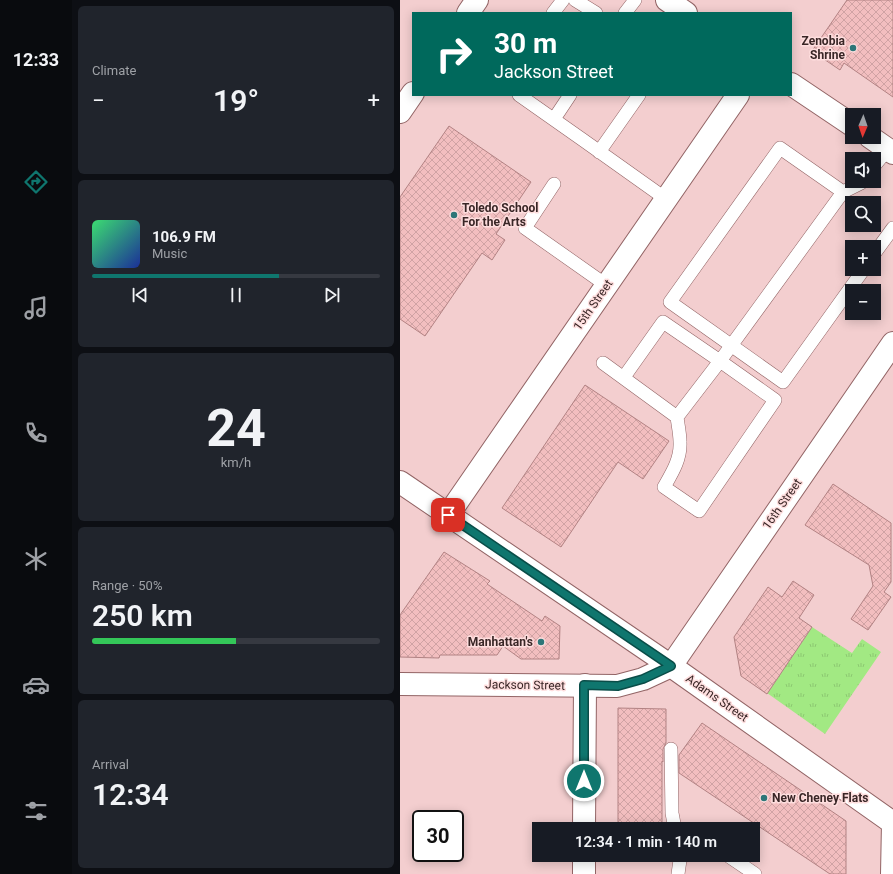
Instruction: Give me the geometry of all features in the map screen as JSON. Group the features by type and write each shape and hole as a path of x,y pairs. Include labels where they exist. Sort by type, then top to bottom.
{"street":[{"path":"469,12 476,0"},
{"path":"667,0 685,12"},
{"path":"792,85 845,120"},
{"path":"400,112 412,94"},
{"name":"15th Street","path":"448,515 737,96"},
{"path":"880,144 890,151"},
{"name":"16th Street","path":"671,666 893,343"},
{"name":"Adams Street","path":"400,482 671,666 893,823"},
{"name":"Jackson Street","path":"400,684 618,686 643,679 671,666"},
{"path":"584,685 584,822"},
{"path":"892,874 893,823"},
{"path":"584,862 584,874"}],"lane":[{"path":"554,12 563,0"},
{"path":"575,0 594,12"},
{"path":"626,12 634,0"},
{"path":"520,96 666,199"},
{"path":"554,119 569,96"},
{"path":"599,152 638,96"},
{"path":"843,192 780,148 670,302 783,382 859,276"},
{"path":"881,159 890,151"},
{"path":"554,184 525,228 606,285"},
{"path":"624,377 663,322 720,361 775,400 700,511 664,487 675,468 678,455 680,443 677,417 720,361 730,345 843,192 850,188"},
{"path":"881,244 893,228"},
{"path":"604,363 677,417"},
{"path":"671,749 672,813 674,822"},
{"path":"678,874 680,862"},
{"path":"737,862 755,874"}],"shaded area":[{"path":"400,0 893,0 893,874 400,874"}],"green space":[{"path":"812,627 852,653 862,639 881,652 825,734 767,693"}],"building":[{"name":"Zenobia Shrine","path":"847,0 893,0 893,97 844,63 840,70 812,51"},
{"name":"Toledo School For the Arts","path":"449,126 531,182 496,234 505,240 492,260 482,253 425,336 400,319 400,197"},
{"path":"585,385 669,441 643,479 618,462 561,547 502,508"},
{"path":"833,484 891,523 891,582 884,592 891,597 868,630 851,619 873,586 869,565 805,525"},
{"path":"444,552 490,581 487,584 542,621 545,616 560,626 559,659 521,659 503,646 497,655 440,655 439,658 400,657 400,615"},
{"path":"793,581 814,595 799,618 812,627 767,694 741,676 734,637 768,587 782,597"},
{"path":"618,708 666,709 666,743 663,749 663,762 662,761 662,822 618,822"},
{"name":"New Cheney Flats","path":"702,723 846,821 846,874 830,874 760,827 760,822 752,822 679,773 679,755"}],"place":[{"name":"Zenobia Shrine","path":"853,48"},
{"name":"Toledo School For the Arts","path":"454,215"},
{"name":"Manhattan's","path":"541,642"},
{"name":"New Cheney Flats","path":"764,798"}],"route":[{"path":"448,515 671,666 643,679 618,686 584,685 584,781"}]}
